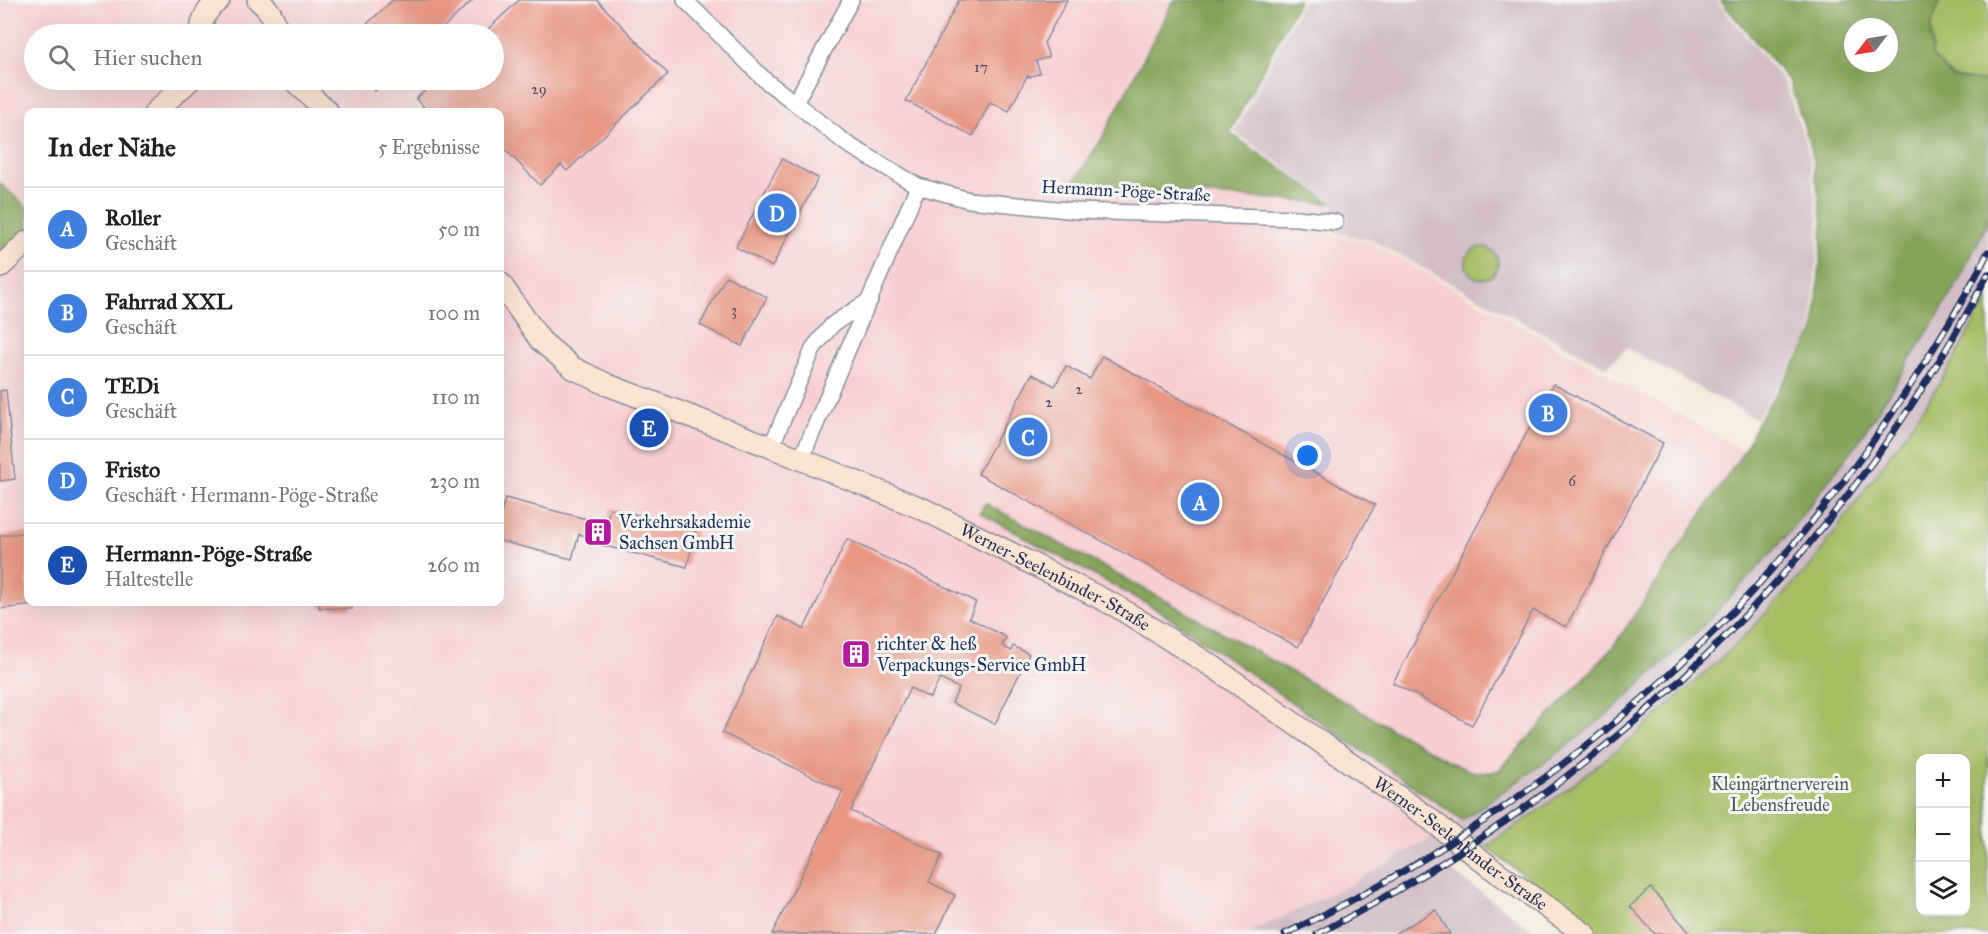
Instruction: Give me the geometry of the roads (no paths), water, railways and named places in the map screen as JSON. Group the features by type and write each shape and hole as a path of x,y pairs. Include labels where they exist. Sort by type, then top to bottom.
{"main road":[{"path":"258,0 268,8 275,24"},
{"path":"202,24 212,2"},
{"path":"159,108 179,90"},
{"path":"304,90 324,108"},
{"path":"0,267 24,245"},
{"name":"Werner-Seelenbinder-Straße","path":"504,289 541,341 573,368 608,385 923,508 1116,606 1215,668 1426,816 1490,867 1585,934"}],"street":[{"name":"Hermann-Pöge-Straße","path":"685,0 765,81 847,144 918,186 969,200 1077,211 1297,218 1335,222"},
{"path":"795,103 851,0"},
{"path":"801,459 918,186"},
{"path":"771,447 814,347 833,324 870,300"}],"railway":[{"path":"1285,934 1381,884 1472,829 1558,767 1640,701 1717,628 1788,550 1854,467 1915,378 1963,300 1988,252"},
{"path":"1317,934 1423,875 1523,809 1617,736 1705,657 1786,571 1860,479 1928,380 1988,274"}],"place":[{"name":"Fristo","path":"777,213"},
{"name":"Fahrrad XXL","path":"1548,413"},
{"name":"Hermann-Pöge-Straße","path":"649,428"},
{"name":"TEDi","path":"1028,437"},
{"name":"Roller","path":"1200,502"},
{"name":"Verkehrsakademie Sachsen GmbH","path":"598,532"},
{"name":"richter & heß Verpackungs-Service GmbH","path":"856,654"}],"park label":[{"name":"Kleingärtnerverein Lebensfreude","path":"1780,794"}]}
